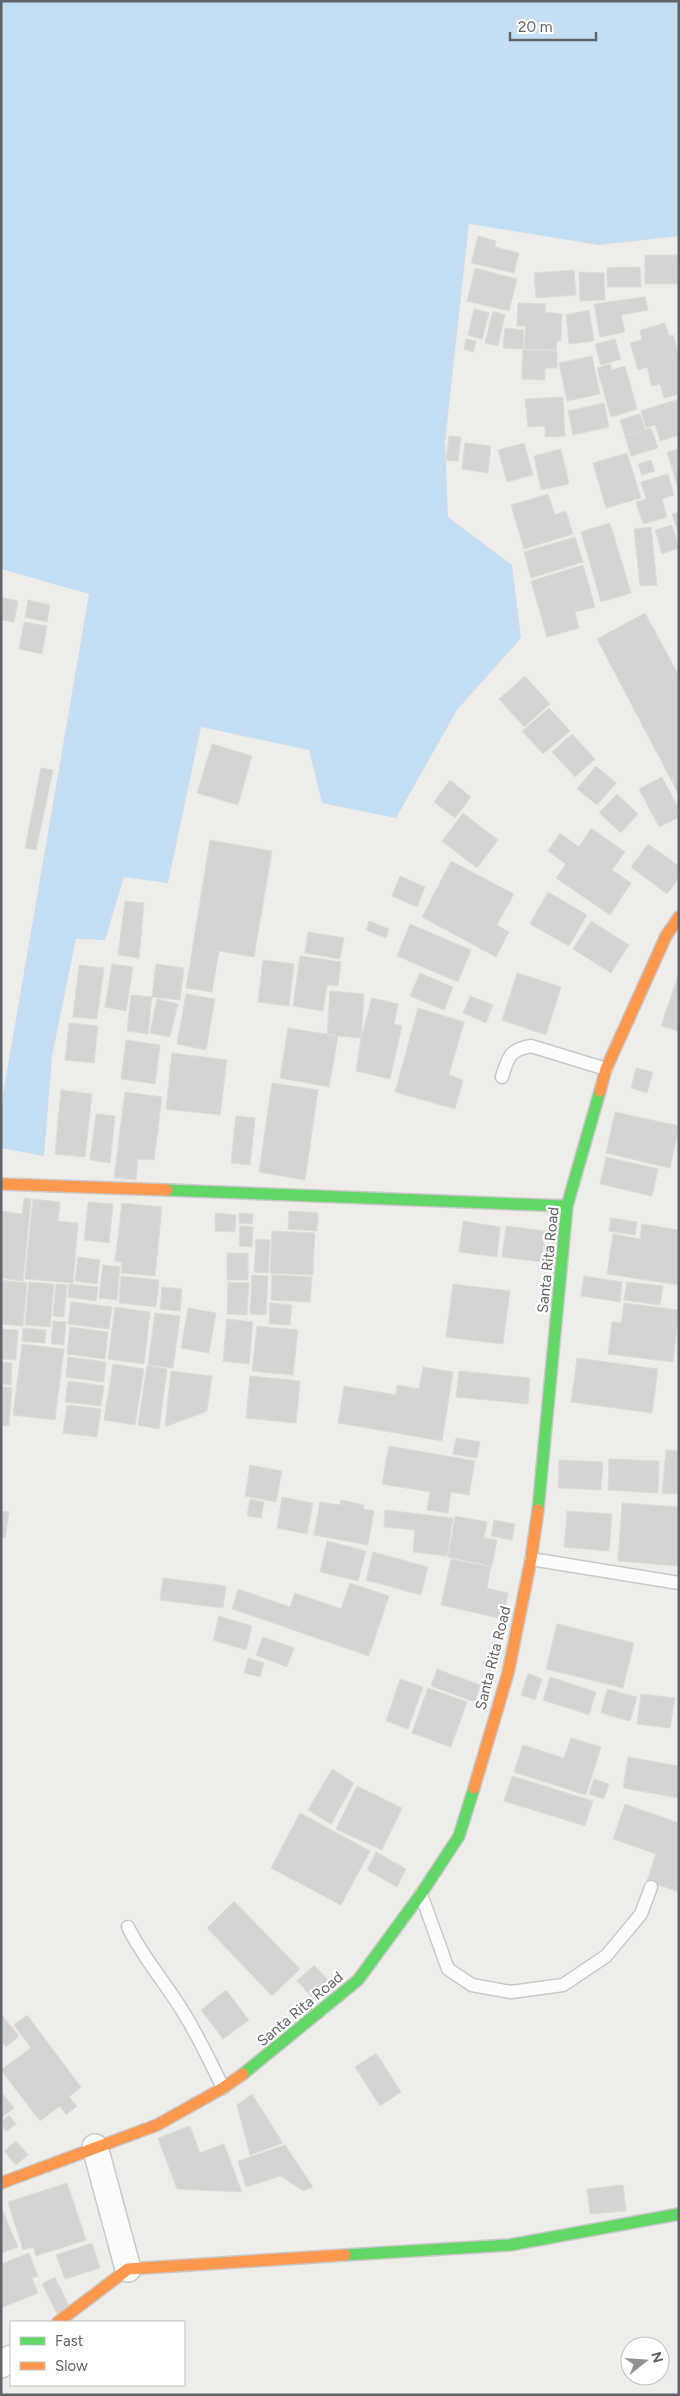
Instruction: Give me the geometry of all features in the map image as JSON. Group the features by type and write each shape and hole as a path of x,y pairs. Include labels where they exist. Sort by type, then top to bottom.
{"street":[{"name":"Santa Rita Road","path":"1,2183 157,2125 223,2088 261,2061 358,1980 421,1894 459,1836 508,1673 531,1560 540,1499 567,1206 606,1069 666,936 679,917"},
{"path":"1,1184 567,1206"},
{"path":"95,2147 128,2269"},
{"path":"59,2321 128,2269 510,2245 679,2214"}],"lane":[{"path":"502,1077 509,1056 518,1048 531,1046 606,1069"},
{"path":"531,1560 679,1583"},
{"path":"421,1894 448,1969 472,1986 511,1992 563,1985 606,1956 641,1914 651,1887"},
{"path":"128,1927 140,1952 160,1976 186,2016 223,2088"}],"water":[{"path":"1,1 679,1 679,236 599,245 469,224 445,442 448,517 512,565 521,638 457,710 396,818 322,803 309,750 201,727 168,883 124,877 105,940 76,939 52,1056 44,1156 1,1148 1,1106 89,594 1,569"}],"building":[{"path":"478,236 496,241 495,247 519,253 514,273 471,263"},
{"path":"645,255 678,255 679,284 645,284"},
{"path":"640,267 641,287 607,287 607,268"},
{"path":"475,268 517,279 509,311 467,301"},
{"path":"574,270 576,295 536,298 534,273"},
{"path":"579,272 604,273 605,300 580,301"},
{"path":"645,297 648,310 621,315 625,332 600,337 594,304"},
{"path":"518,303 546,304 545,312 562,314 561,341 557,341 556,350 524,349 526,326 517,326"},
{"path":"474,309 489,313 482,339 468,335"},
{"path":"589,310 594,341 569,344 566,315"},
{"path":"493,311 505,315 498,346 485,343"},
{"path":"665,323 669,336 673,335 679,357 679,394 664,398 660,384 652,386 647,367 638,370 630,343 642,340 640,330"},
{"path":"505,328 524,330 523,349 503,348"},
{"path":"466,339 476,341 473,352 464,349"},
{"path":"615,339 621,359 601,365 595,344"},
{"path":"523,350 557,351 557,368 545,368 545,380 522,379"},
{"path":"592,356 600,394 567,401 559,363"},
{"path":"610,364 612,370 625,366 637,409 611,417 597,368"},
{"path":"563,397 565,436 545,437 545,426 528,427 525,399"},
{"path":"679,399 679,435 660,441 655,425 646,428 641,411"},
{"path":"604,403 609,427 573,435 568,411"},
{"path":"640,414 645,430 625,436 620,420"},
{"path":"651,428 658,448 631,456 625,436"},
{"path":"449,436 461,437 458,461 446,460"},
{"path":"465,443 491,446 488,473 462,469"},
{"path":"524,443 533,475 507,482 498,450"},
{"path":"561,449 569,484 541,490 534,456"},
{"path":"679,449 679,492 667,452"},
{"path":"627,453 641,498 606,508 593,463"},
{"path":"651,460 655,471 642,475 638,464"},
{"path":"668,474 674,495 662,499 667,517 643,524 636,502 646,499 641,482"},
{"path":"548,494 555,515 566,511 573,534 524,549 511,505"},
{"path":"679,512 679,536 672,514"},
{"path":"610,523 631,593 601,602 581,532"},
{"path":"672,525 679,548 662,554 655,530"},
{"path":"651,527 657,585 640,586 634,529"},
{"path":"575,537 583,562 531,578 524,552"},
{"path":"583,565 595,607 575,612 579,628 547,637 531,581"},
{"path":"1,597 18,601 14,622 1,620"},
{"path":"28,600 50,605 47,622 25,617"},
{"path":"645,613 679,676 679,795 597,639"},
{"path":"24,622 47,626 42,654 19,649"},
{"path":"525,676 550,704 524,727 499,699"},
{"path":"549,708 570,731 543,754 522,731"},
{"path":"572,734 595,759 575,777 552,752"},
{"path":"212,744 252,756 238,805 197,793"},
{"path":"596,766 616,783 597,805 577,789"},
{"path":"41,768 53,770 36,850 25,848"},
{"path":"662,777 679,809 679,817 659,827 639,789"},
{"path":"450,780 471,797 455,818 434,802"},
{"path":"617,794 638,814 621,833 599,813"},
{"path":"463,813 498,840 477,868 442,841"},
{"path":"591,828 625,852 612,870 631,883 610,915 556,878 566,864 548,851 560,833 579,847"},
{"path":"210,840 272,851 254,957 219,951 212,992 186,988"},
{"path":"648,844 679,866 679,878 667,894 631,867"},
{"path":"451,861 514,894 497,925 509,932 496,957 422,917"},
{"path":"400,876 425,887 417,907 392,896"},
{"path":"548,892 587,915 569,946 530,924"},
{"path":"125,901 144,903 139,958 118,955"},
{"path":"369,921 389,929 386,938 366,930"},
{"path":"591,921 629,945 611,973 573,949"},
{"path":"410,924 471,950 458,982 397,956"},
{"path":"308,932 344,938 340,959 305,953"},
{"path":"300,956 341,962 338,986 327,985 323,1011 293,1006"},
{"path":"263,960 294,964 289,1006 258,1002"},
{"path":"112,964 133,967 126,1011 105,1007"},
{"path":"156,964 184,968 180,1000 152,997"},
{"path":"79,965 104,968 97,1019 73,1017"},
{"path":"420,973 453,987 444,1010 410,996"},
{"path":"517,973 561,987 546,1035 502,1020"},
{"path":"679,973 679,1031 661,1026"},
{"path":"330,991 364,994 361,1038 327,1035"},
{"path":"186,994 215,999 206,1050 177,1044"},
{"path":"131,995 152,997 148,1034 127,1031"},
{"path":"470,996 493,1005 486,1023 463,1013"},
{"path":"372,998 398,1004 394,1024 402,1026 390,1079 356,1071 361,1038"},
{"path":"157,999 178,1004 170,1037 150,1033"},
{"path":"418,1008 464,1022 449,1075 463,1080 455,1109 395,1092"},
{"path":"69,1023 98,1026 94,1063 65,1060"},
{"path":"288,1028 338,1036 329,1087 280,1078"},
{"path":"126,1040 160,1045 155,1084 121,1079"},
{"path":"172,1053 227,1060 220,1115 166,1109"},
{"path":"636,1068 653,1072 647,1093 631,1088"},
{"path":"272,1083 318,1090 305,1180 259,1172"},
{"path":"61,1090 92,1094 85,1157 55,1154"},
{"path":"125,1092 162,1097 154,1160 138,1159 136,1180 114,1178"},
{"path":"615,1112 679,1126 670,1168 606,1153"},
{"path":"96,1114 115,1116 110,1163 90,1160"},
{"path":"236,1116 255,1118 250,1165 231,1163"},
{"path":"606,1157 658,1169 652,1196 600,1184"},
{"path":"24,1198 31,1199 23,1281 1,1278 1,1211 22,1214"},
{"path":"33,1199 60,1202 58,1221 78,1223 73,1283 25,1279"},
{"path":"88,1202 113,1204 109,1243 84,1240"},
{"path":"122,1203 162,1207 155,1276 121,1273 122,1262 115,1261"},
{"path":"289,1211 318,1213 317,1231 288,1229"},
{"path":"215,1213 236,1215 235,1232 215,1231"},
{"path":"239,1213 253,1214 252,1224 239,1223"},
{"path":"611,1218 637,1222 635,1235 609,1231"},
{"path":"463,1221 500,1227 497,1257 459,1252"},
{"path":"642,1224 679,1230 679,1285 607,1274 613,1234 640,1239"},
{"path":"240,1226 253,1227 252,1247 239,1246"},
{"path":"506,1226 545,1231 541,1262 502,1257"},
{"path":"272,1231 315,1233 313,1275 270,1273"},
{"path":"256,1239 270,1240 268,1273 254,1272"},
{"path":"227,1253 248,1253 248,1280 227,1280"},
{"path":"78,1257 100,1260 97,1284 75,1281"},
{"path":"103,1265 120,1267 117,1300 99,1298"},
{"path":"252,1275 268,1276 266,1315 250,1314"},
{"path":"272,1275 312,1277 310,1302 271,1300"},
{"path":"121,1276 159,1280 156,1307 119,1303"},
{"path":"584,1276 622,1282 620,1302 581,1296"},
{"path":"1,1280 27,1283 23,1326 1,1324"},
{"path":"29,1282 54,1284 50,1327 25,1325"},
{"path":"228,1282 249,1283 247,1315 227,1314"},
{"path":"627,1282 663,1286 660,1305 624,1300"},
{"path":"56,1284 67,1285 64,1317 53,1316"},
{"path":"69,1284 98,1287 96,1301 68,1297"},
{"path":"453,1284 510,1291 503,1344 446,1337"},
{"path":"162,1287 182,1289 180,1311 160,1309"},
{"path":"71,1302 112,1307 109,1329 68,1324"},
{"path":"270,1303 292,1305 290,1325 269,1324"},
{"path":"624,1303 679,1310 673,1362 608,1354 612,1322 621,1323"},
{"path":"115,1307 150,1312 144,1364 108,1359"},
{"path":"188,1308 216,1313 209,1353 181,1348"},
{"path":"155,1313 180,1316 173,1368 148,1365"},
{"path":"227,1319 253,1322 249,1364 223,1361"},
{"path":"53,1321 66,1322 64,1345 51,1344"},
{"path":"257,1326 298,1330 293,1375 252,1371"},
{"path":"70,1327 108,1332 105,1359 67,1354"},
{"path":"23,1328 46,1330 45,1343 22,1341"},
{"path":"1,1329 18,1330 16,1360 1,1359"},
{"path":"22,1344 64,1349 55,1420 13,1415"},
{"path":"68,1357 106,1362 104,1382 66,1377"},
{"path":"577,1358 658,1369 652,1413 571,1402"},
{"path":"1,1362 12,1363 11,1385 1,1384"},
{"path":"113,1364 144,1369 135,1425 104,1420"},
{"path":"147,1366 167,1369 159,1429 138,1425"},
{"path":"423,1367 453,1372 442,1441 338,1423 344,1386 396,1395 397,1385 419,1389"},
{"path":"171,1371 212,1376 207,1411 165,1427"},
{"path":"459,1371 530,1378 528,1404 456,1397"},
{"path":"250,1376 300,1381 296,1423 246,1418"},
{"path":"68,1381 104,1386 101,1406 65,1402"},
{"path":"1,1387 12,1387 9,1426 1,1425"},
{"path":"67,1405 101,1409 97,1437 63,1433"},
{"path":"456,1438 480,1442 477,1458 453,1454"},
{"path":"389,1446 475,1461 469,1495 451,1492 448,1513 427,1510 430,1492 382,1484"},
{"path":"666,1450 679,1451 679,1494 662,1493"},
{"path":"609,1459 659,1461 658,1493 608,1490"},
{"path":"559,1460 603,1462 601,1490 558,1488"},
{"path":"250,1465 282,1471 276,1502 245,1496"},
{"path":"282,1497 313,1503 307,1534 277,1528"},
{"path":"250,1499 264,1502 261,1518 247,1516"},
{"path":"341,1500 364,1505 363,1509 374,1511 368,1545 314,1535 320,1502 340,1505"},
{"path":"622,1503 679,1507 679,1566 618,1561"},
{"path":"385,1510 453,1518 447,1556 413,1552 415,1530 384,1527"},
{"path":"1,1511 9,1512 5,1538 1,1537"},
{"path":"567,1511 612,1514 609,1551 564,1547"},
{"path":"455,1516 487,1522 484,1538 497,1540 492,1566 448,1557"},
{"path":"494,1520 515,1524 512,1540 491,1536"},
{"path":"327,1541 366,1551 358,1581 320,1572"},
{"path":"373,1552 428,1567 421,1595 366,1580"},
{"path":"451,1559 491,1567 487,1588 508,1593 503,1619 441,1605"},
{"path":"163,1578 226,1586 223,1608 160,1600"},
{"path":"350,1583 389,1596 369,1656 232,1609 238,1589 290,1607 295,1593 341,1609"},
{"path":"219,1616 252,1626 246,1650 213,1640"},
{"path":"557,1624 634,1643 623,1688 546,1669"},
{"path":"263,1637 294,1648 287,1667 256,1655"},
{"path":"248,1658 264,1663 260,1677 244,1673"},
{"path":"437,1669 480,1685 475,1702 431,1686"},
{"path":"528,1673 542,1679 535,1700 521,1695"},
{"path":"550,1677 596,1692 589,1715 543,1700"},
{"path":"400,1679 423,1687 408,1729 386,1721"},
{"path":"428,1688 467,1702 451,1747 412,1733"},
{"path":"607,1689 637,1697 630,1721 601,1713"},
{"path":"641,1694 675,1698 670,1728 637,1724"},
{"path":"571,1738 601,1747 586,1795 514,1772 523,1745 564,1758"},
{"path":"628,1757 679,1766 679,1798 623,1788"},
{"path":"332,1769 354,1783 331,1824 308,1810"},
{"path":"512,1776 593,1801 585,1826 504,1801"},
{"path":"594,1779 609,1784 604,1799 589,1794"},
{"path":"357,1786 402,1808 382,1850 336,1829"},
{"path":"625,1804 679,1823 679,1892 647,1881 656,1854 613,1839"},
{"path":"300,1813 370,1851 341,1905 271,1868"},
{"path":"376,1852 406,1869 397,1887 367,1870"},
{"path":"234,1901 300,1969 272,1996 207,1928"},
{"path":"314,1965 330,1982 313,1998 297,1981"},
{"path":"226,1990 249,2020 223,2039 201,2010"},
{"path":"1,2014 19,2036 6,2047 1,2040"},
{"path":"27,2015 81,2087 69,2097 77,2106 66,2115 60,2106 40,2121 1,2070 31,2048 14,2025"},
{"path":"376,2053 401,2092 380,2106 355,2067"},
{"path":"1,2092 14,2108 1,2118"},
{"path":"252,2094 283,2143 250,2155 237,2105"},
{"path":"9,2115 16,2124 6,2132 1,2122"},
{"path":"190,2126 200,2153 224,2144 242,2192 177,2189 158,2138"},
{"path":"16,2141 28,2155 16,2165 4,2151"},
{"path":"285,2145 313,2187 303,2191 281,2176 246,2187 238,2161"},
{"path":"67,2183 86,2240 36,2256 33,2247 23,2250 8,2202"},
{"path":"623,2185 626,2211 590,2214 587,2189"},
{"path":"1,2207 18,2247 1,2253"},
{"path":"92,2243 100,2268 65,2279 56,2255"},
{"path":"29,2253 38,2276 32,2278 38,2293 1,2308 1,2264"},
{"path":"55,2277 70,2308 57,2314 42,2284"}],"traffic: fast":[{"path":"538,1510 567,1206 600,1091"},
{"path":"167,1190 567,1206"},
{"path":"243,2074 358,1980 421,1894 459,1836 474,1788"},
{"path":"345,2255 510,2245 679,2214"}],"traffic: slow":[{"path":"600,1091 606,1069 666,936 679,917"},
{"path":"1,1184 167,1190"},
{"path":"474,1788 508,1673 531,1559 538,1510"},
{"path":"1,2183 157,2125 223,2088 243,2074"},
{"path":"59,2321 128,2269 345,2255"}]}
